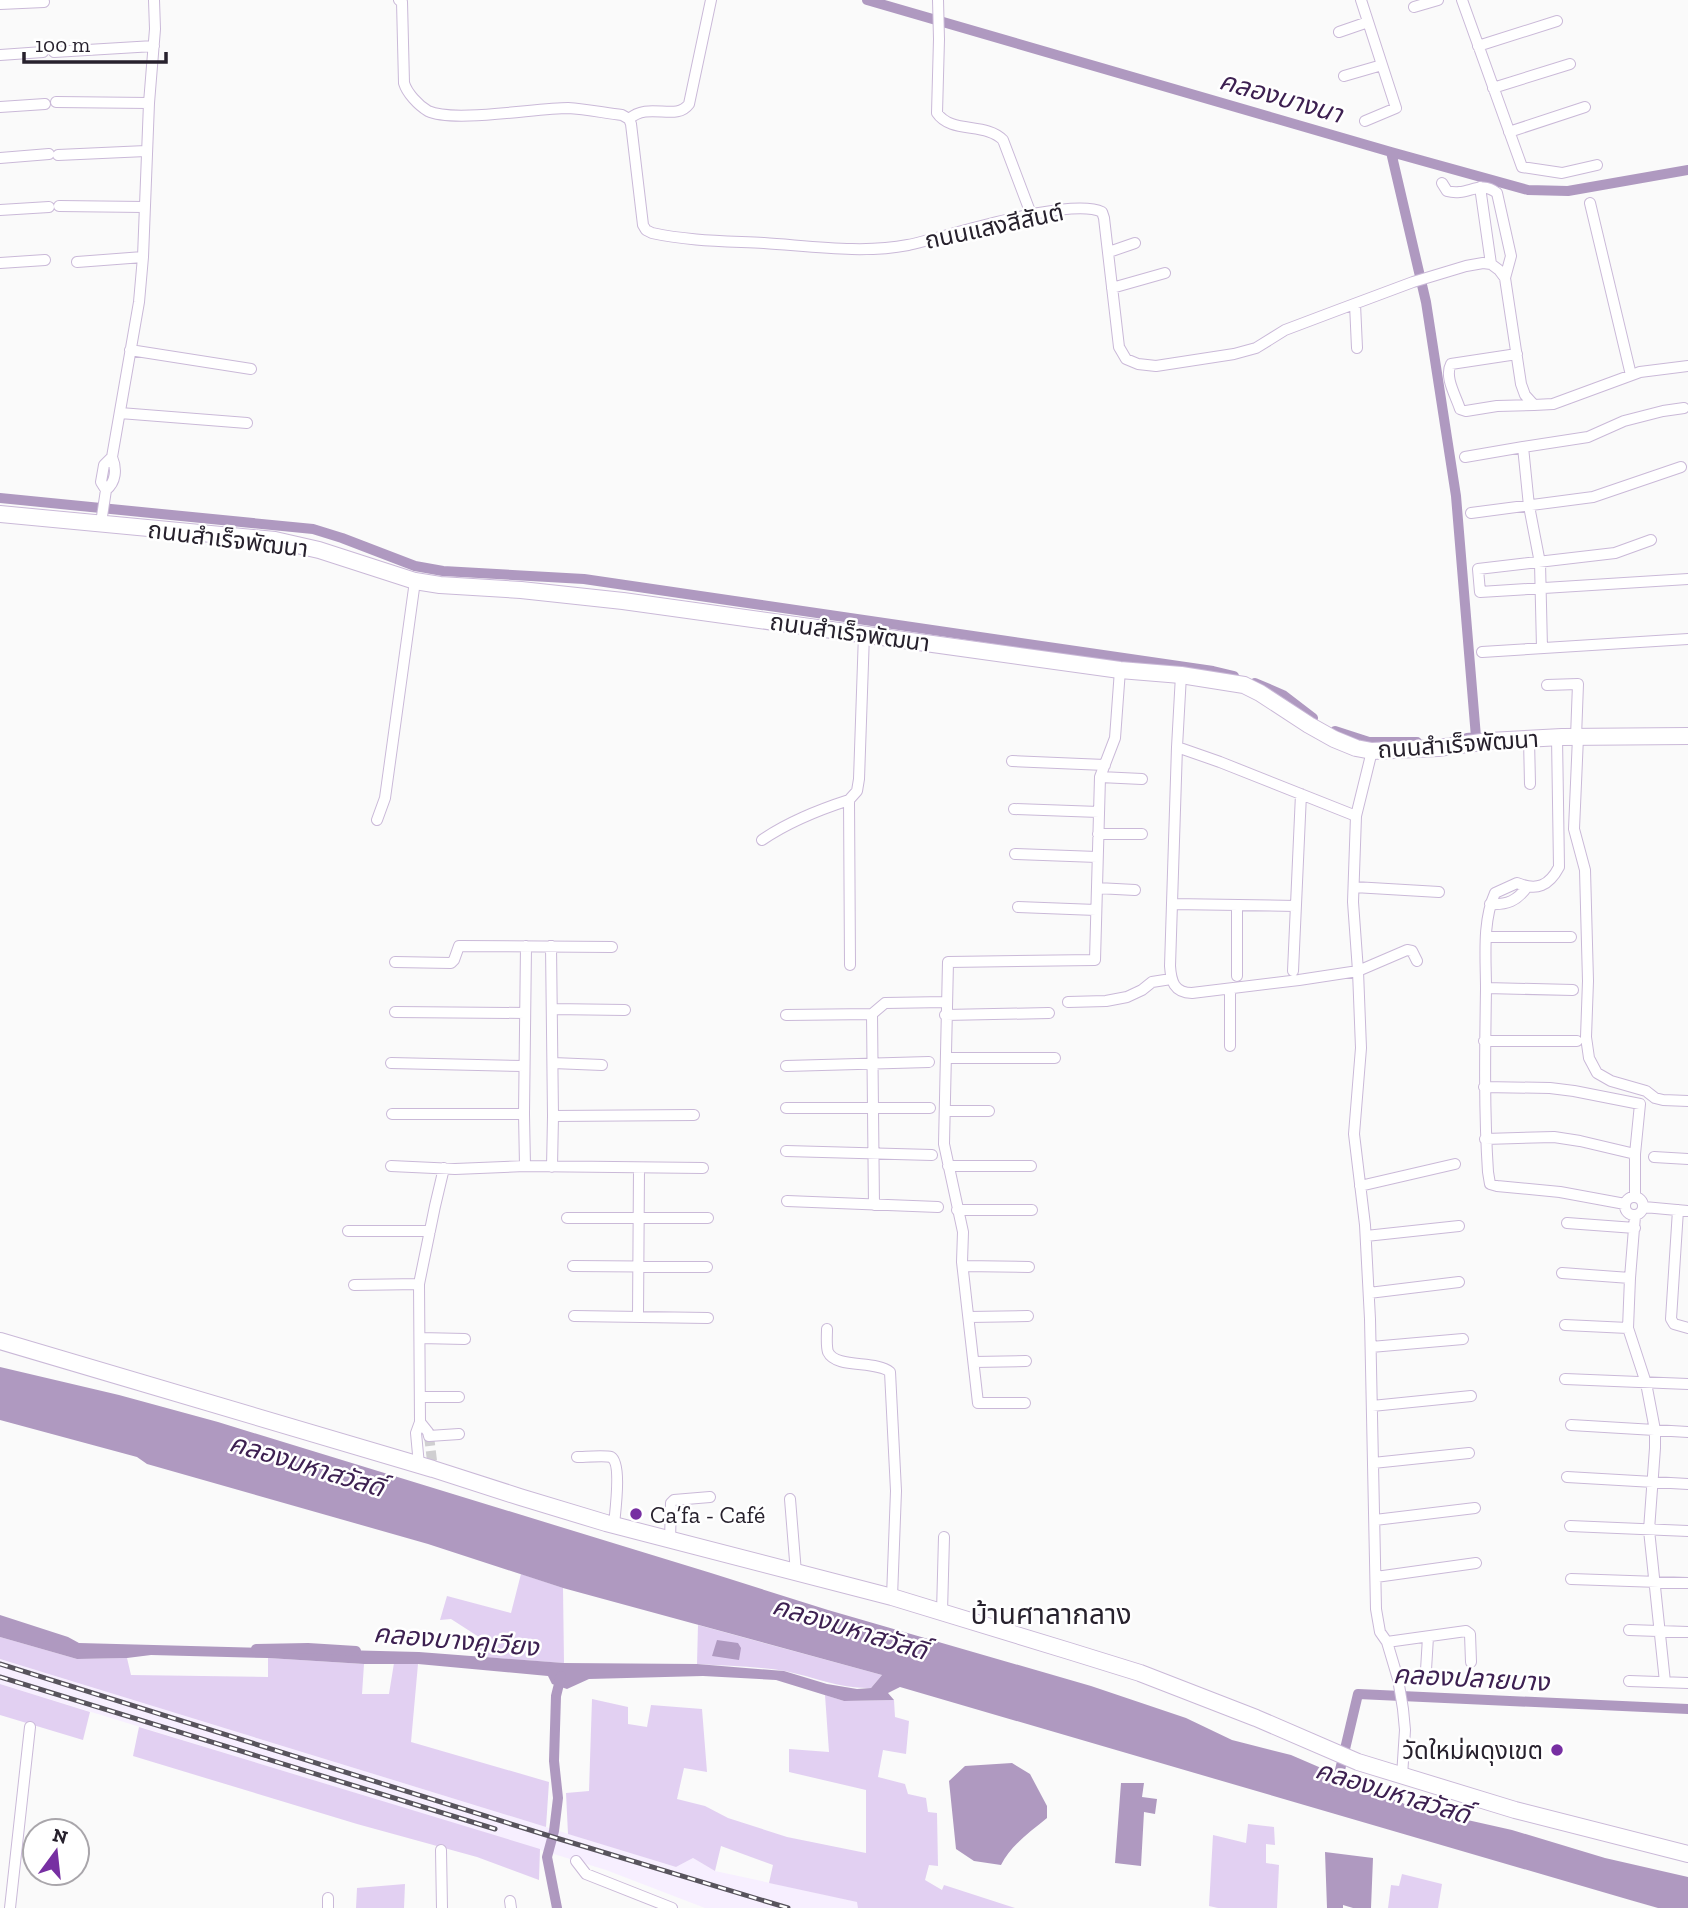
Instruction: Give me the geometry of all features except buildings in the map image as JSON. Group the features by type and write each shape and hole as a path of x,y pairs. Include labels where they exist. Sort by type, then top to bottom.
{"street":[{"path":"102,517 105,493 112,486 116,467 111,457 139,302 154,46 154,0"},
{"path":"399,0 402,2 404,83 407,92 428,110 460,115 570,108 629,118 640,111 678,112 685,110 690,104 711,0"},
{"path":"1361,0 1396,108 1365,121"},
{"path":"1414,7 1438,0"},
{"path":"1476,0 1463,2 1522,167 1562,173 1597,165"},
{"path":"938,1 937,113 941,119 950,123 998,134 1003,140 1031,214"},
{"path":"0,4 44,2"},
{"path":"1478,46 1557,21"},
{"path":"1339,32 1368,22"},
{"path":"0,55 154,46"},
{"path":"1493,88 1570,64"},
{"path":"1344,76 1382,65"},
{"path":"0,107 50,103 149,103"},
{"path":"1509,132 1585,107"},
{"name":"ถนนแสงสีสันต์","path":"629,118 643,225 652,233 800,246 886,248 909,245 1031,214 1080,208 1096,209 1102,212 1104,218 1119,347 1126,359 1138,364 1156,366 1256,348 1285,330 1413,282 1466,266 1491,264"},
{"path":"0,158 146,151"},
{"path":"1442,183 1447,191 1460,194 1480,187 1492,189 1497,193 1511,256 1505,278 1521,384 1525,395 1534,405"},
{"path":"1480,187 1491,264 1505,278"},
{"path":"1590,203 1630,375"},
{"path":"0,210 144,206"},
{"path":"1109,252 1135,243"},
{"path":"77,262 143,257"},
{"path":"0,263 45,260"},
{"path":"1112,288 1165,273"},
{"path":"1355,304 1357,348"},
{"path":"130,350 251,369"},
{"path":"1517,354 1449,366 1448,375 1460,409 1466,411 1497,406 1553,404 1640,372 1688,366"},
{"path":"1465,457 1588,437 1623,421 1684,408"},
{"path":"120,413 247,422"},
{"path":"1523,447 1529,506 1540,563 1542,648"},
{"path":"1471,513 1593,497 1681,467"},
{"name":"ถนนสำเร็จพัฒนา","path":"0,514 102,517 275,540 319,550 415,581 440,585 623,601 1244,685 1334,739 1371,751 1557,737 1688,736"},
{"path":"1651,540 1615,553 1478,569 1480,592 1688,579"},
{"path":"377,820 384,798 415,581"},
{"path":"762,840 780,827 849,800 857,791 864,634"},
{"path":"1482,652 1688,639"},
{"path":"1025,1403 978,1403 963,1266 963,1232 944,1144 948,962 1095,960 1100,778 1115,738 1120,670"},
{"path":"1181,675 1172,904 1171,979 1176,989 1183,993 1299,981 1358,971 1407,950 1412,951 1417,961"},
{"path":"1548,685 1578,684 1574,829 1585,870 1588,981 1586,1037 1589,1058 1597,1073 1611,1081 1646,1091 1655,1098 1688,1101"},
{"path":"1557,737 1559,867 1553,879 1546,884 1527,887 1520,897 1503,905 1490,904 1485,1041 1485,1139 1490,1184 1560,1192 1625,1204"},
{"path":"1529,739 1530,784"},
{"path":"1177,747 1356,816"},
{"path":"1371,751 1356,816 1353,902 1361,1048 1354,1134 1366,1236 1369,1293 1378,1620 1398,1679 1403,1709 1405,1730 1402,1776"},
{"path":"1012,761 1105,765"},
{"path":"1100,778 1142,779"},
{"path":"1293,971 1301,794"},
{"path":"849,800 850,965"},
{"path":"1014,809 1099,812"},
{"path":"1098,834 1142,834"},
{"path":"1015,855 1097,857"},
{"path":"1354,887 1439,892"},
{"path":"1097,888 1135,890"},
{"path":"1172,904 1296,906"},
{"path":"1237,905 1237,976"},
{"path":"1018,907 1096,910"},
{"path":"1487,937 1570,937"},
{"path":"395,962 451,963 459,946 611,947"},
{"path":"526,946 526,1166"},
{"path":"551,946 552,1167"},
{"path":"1068,1002 1106,1001 1127,997 1152,982 1171,979"},
{"path":"1486,988 1573,990"},
{"path":"1230,989 1230,1046"},
{"path":"786,1015 872,1014 885,1003 946,1002"},
{"path":"552,1009 625,1010"},
{"path":"395,1012 525,1013"},
{"path":"945,1015 1049,1013"},
{"path":"872,1014 874,1205"},
{"path":"1485,1041 1577,1041"},
{"path":"946,1058 1055,1058"},
{"path":"786,1066 929,1062"},
{"path":"391,1063 524,1066"},
{"path":"553,1063 602,1065"},
{"path":"1485,1087 1550,1088 1640,1104 1635,1153 1635,1196"},
{"path":"786,1108 930,1108"},
{"path":"945,1111 989,1111"},
{"path":"392,1114 524,1114"},
{"path":"553,1116 694,1115"},
{"path":"1485,1139 1554,1137 1635,1153"},
{"path":"786,1152 932,1155"},
{"path":"1654,1157 1688,1159"},
{"path":"1360,1186 1455,1164"},
{"path":"391,1166 704,1168"},
{"path":"948,1166 1031,1166"},
{"path":"419,1465 415,1433 420,1422 419,1284 444,1168"},
{"path":"638,1316 639,1168"},
{"path":"1665,1682 1649,1530 1655,1430 1646,1383 1628,1328 1634,1228 1639,1211 1641,1199 1635,1196 1629,1198 1625,1204 1627,1213 1639,1211 1683,1211 1671,1319 1674,1324 1688,1328"},
{"path":"787,1201 938,1207"},
{"path":"957,1210 1032,1210"},
{"path":"568,1218 708,1218"},
{"path":"1567,1223 1634,1228"},
{"path":"1366,1236 1459,1226"},
{"path":"348,1231 430,1231"},
{"path":"573,1266 707,1267"},
{"path":"963,1266 1029,1268"},
{"path":"1676,1271 1688,1271"},
{"path":"1562,1272 1630,1278"},
{"path":"1369,1293 1459,1282"},
{"path":"354,1285 419,1284"},
{"path":"573,1316 708,1318"},
{"path":"969,1317 1028,1316"},
{"path":"1565,1325 1628,1328"},
{"path":"827,1329 831,1356 849,1363 880,1366 890,1372 896,1491 892,1597"},
{"path":"420,1338 465,1339"},
{"path":"1371,1347 1463,1339"},
{"path":"0,1341 614,1525 942,1612 1140,1673 1256,1718 1358,1762 1520,1812 1688,1854"},
{"path":"974,1362 1026,1361"},
{"path":"1564,1379 1688,1384"},
{"path":"1372,1406 1471,1396"},
{"path":"420,1397 459,1397"},
{"path":"420,1422 429,1436 459,1434"},
{"path":"1571,1426 1688,1432"},
{"path":"1373,1463 1469,1453"},
{"path":"577,1457 608,1456 616,1462 614,1525"},
{"path":"1567,1477 1688,1484"},
{"path":"670,1540 671,1503 674,1500 710,1497"},
{"path":"790,1499 796,1573"},
{"path":"1375,1520 1475,1508"},
{"path":"1570,1526 1688,1531"},
{"path":"942,1612 944,1537"},
{"path":"1376,1577 1476,1563"},
{"path":"1571,1578 1688,1583"},
{"path":"1629,1630 1688,1632"},
{"path":"1387,1642 1468,1632 1471,1662"},
{"path":"1426,1670 1427,1637"},
{"path":"1629,1681 1688,1683"},
{"path":"10,1908 30,1727"},
{"path":"440,1850 442,1908"},
{"path":"576,1861 586,1874 672,1908"}],"shaded area":[{"path":"521,1574 563,1588 564,1663 480,1657 479,1637 451,1619 440,1620 447,1596 511,1613"},
{"path":"698,1625 882,1675 871,1688 860,1688 774,1669 697,1664"},
{"path":"0,1637 77,1659 127,1658 131,1675 268,1677 268,1658 364,1664 362,1694 389,1694 394,1663 418,1664 411,1742 549,1782 546,1827 0,1659"},
{"path":"0,1659 676,1867 693,1858 715,1871 858,1902 858,1908 705,1908 606,1870 0,1684"},
{"path":"0,1684 90,1712 83,1740 0,1715"},
{"path":"825,1695 844,1701 894,1700 895,1717 909,1721 906,1754 883,1750 878,1777 905,1784 908,1794 926,1798 928,1812 937,1813 938,1866 929,1865 925,1880 942,1890 944,1885 1015,1908 858,1908 857,1902 769,1883 773,1865 721,1846 715,1871 693,1858 676,1867 568,1834 566,1793 589,1791 592,1699 628,1707 628,1724 647,1727 651,1705 702,1709 707,1772 684,1768 677,1799 705,1806 728,1818 787,1837 866,1853 866,1790 789,1772 789,1749 829,1752"},
{"path":"139,1727 540,1849 539,1880 477,1857 357,1824 133,1756"},
{"path":"1248,1824 1274,1827 1275,1845 1266,1844 1266,1863 1279,1865 1277,1908 1209,1906 1213,1835 1246,1843"},
{"path":"1402,1874 1442,1884 1438,1908 1388,1908 1391,1885 1399,1886"},
{"path":"405,1884 404,1908 356,1908 357,1888"}],"water":[{"name":"คลองมหาสวัสดิ์","path":"0,1367 218,1422 828,1610 1091,1686 1186,1718 1232,1740 1291,1755 1414,1808 1512,1830 1605,1858 1688,1877 1688,1908 1658,1908 900,1687 888,1693 894,1700 844,1701 776,1680 703,1676 589,1679 567,1689 552,1684 548,1676 418,1664 151,1655 77,1659 0,1637 0,1615 79,1643 419,1652 564,1663 697,1664 784,1671 827,1684 857,1689 871,1688 882,1675 563,1588 428,1544 147,1464 137,1457 0,1420"},
{"path":"717,1640 738,1643 741,1648 739,1660 712,1656"},
{"path":"1012,1763 1030,1774 1047,1806 1047,1818 1015,1845 1001,1865 974,1861 956,1849 949,1781 965,1766"},
{"path":"1121,1783 1144,1783 1142,1797 1157,1799 1155,1814 1144,1812 1141,1866 1115,1863"},
{"path":"1325,1852 1373,1858 1371,1908 1343,1905 1343,1908 1327,1908"}],"waterway":[{"name":"คลองบางนา","path":"867,0 1528,190 1568,191 1688,170"},
{"path":"1391,152 1426,302 1456,496 1476,737 1467,738"},
{"path":"0,498 313,529 415,566 443,571 584,579 1234,676"},
{"path":"1255,683 1283,695 1313,718"},
{"path":"1335,731 1369,742 1417,742"},
{"name":"คลองบางคูเวียง","path":"256,1649 356,1651"},
{"path":"557,1908 547,1857 554,1831 558,1798 554,1761 556,1696 561,1676"},
{"name":"คลองปลายบาง","path":"1336,1787 1358,1694 1688,1709"}],"tunnel":[{"path":"429,1436 433,1469"}],"railway":[{"path":"0,1664 788,1908"},
{"path":"0,1677 495,1829"}],"place":[{"name":"Ca’fa - Café","path":"636,1514"},
{"name":"วัดใหม่ผดุงเขต","path":"1557,1750"}],"district":[{"name":"บ้านศาลากลาง","path":"1051,1614"}]}
